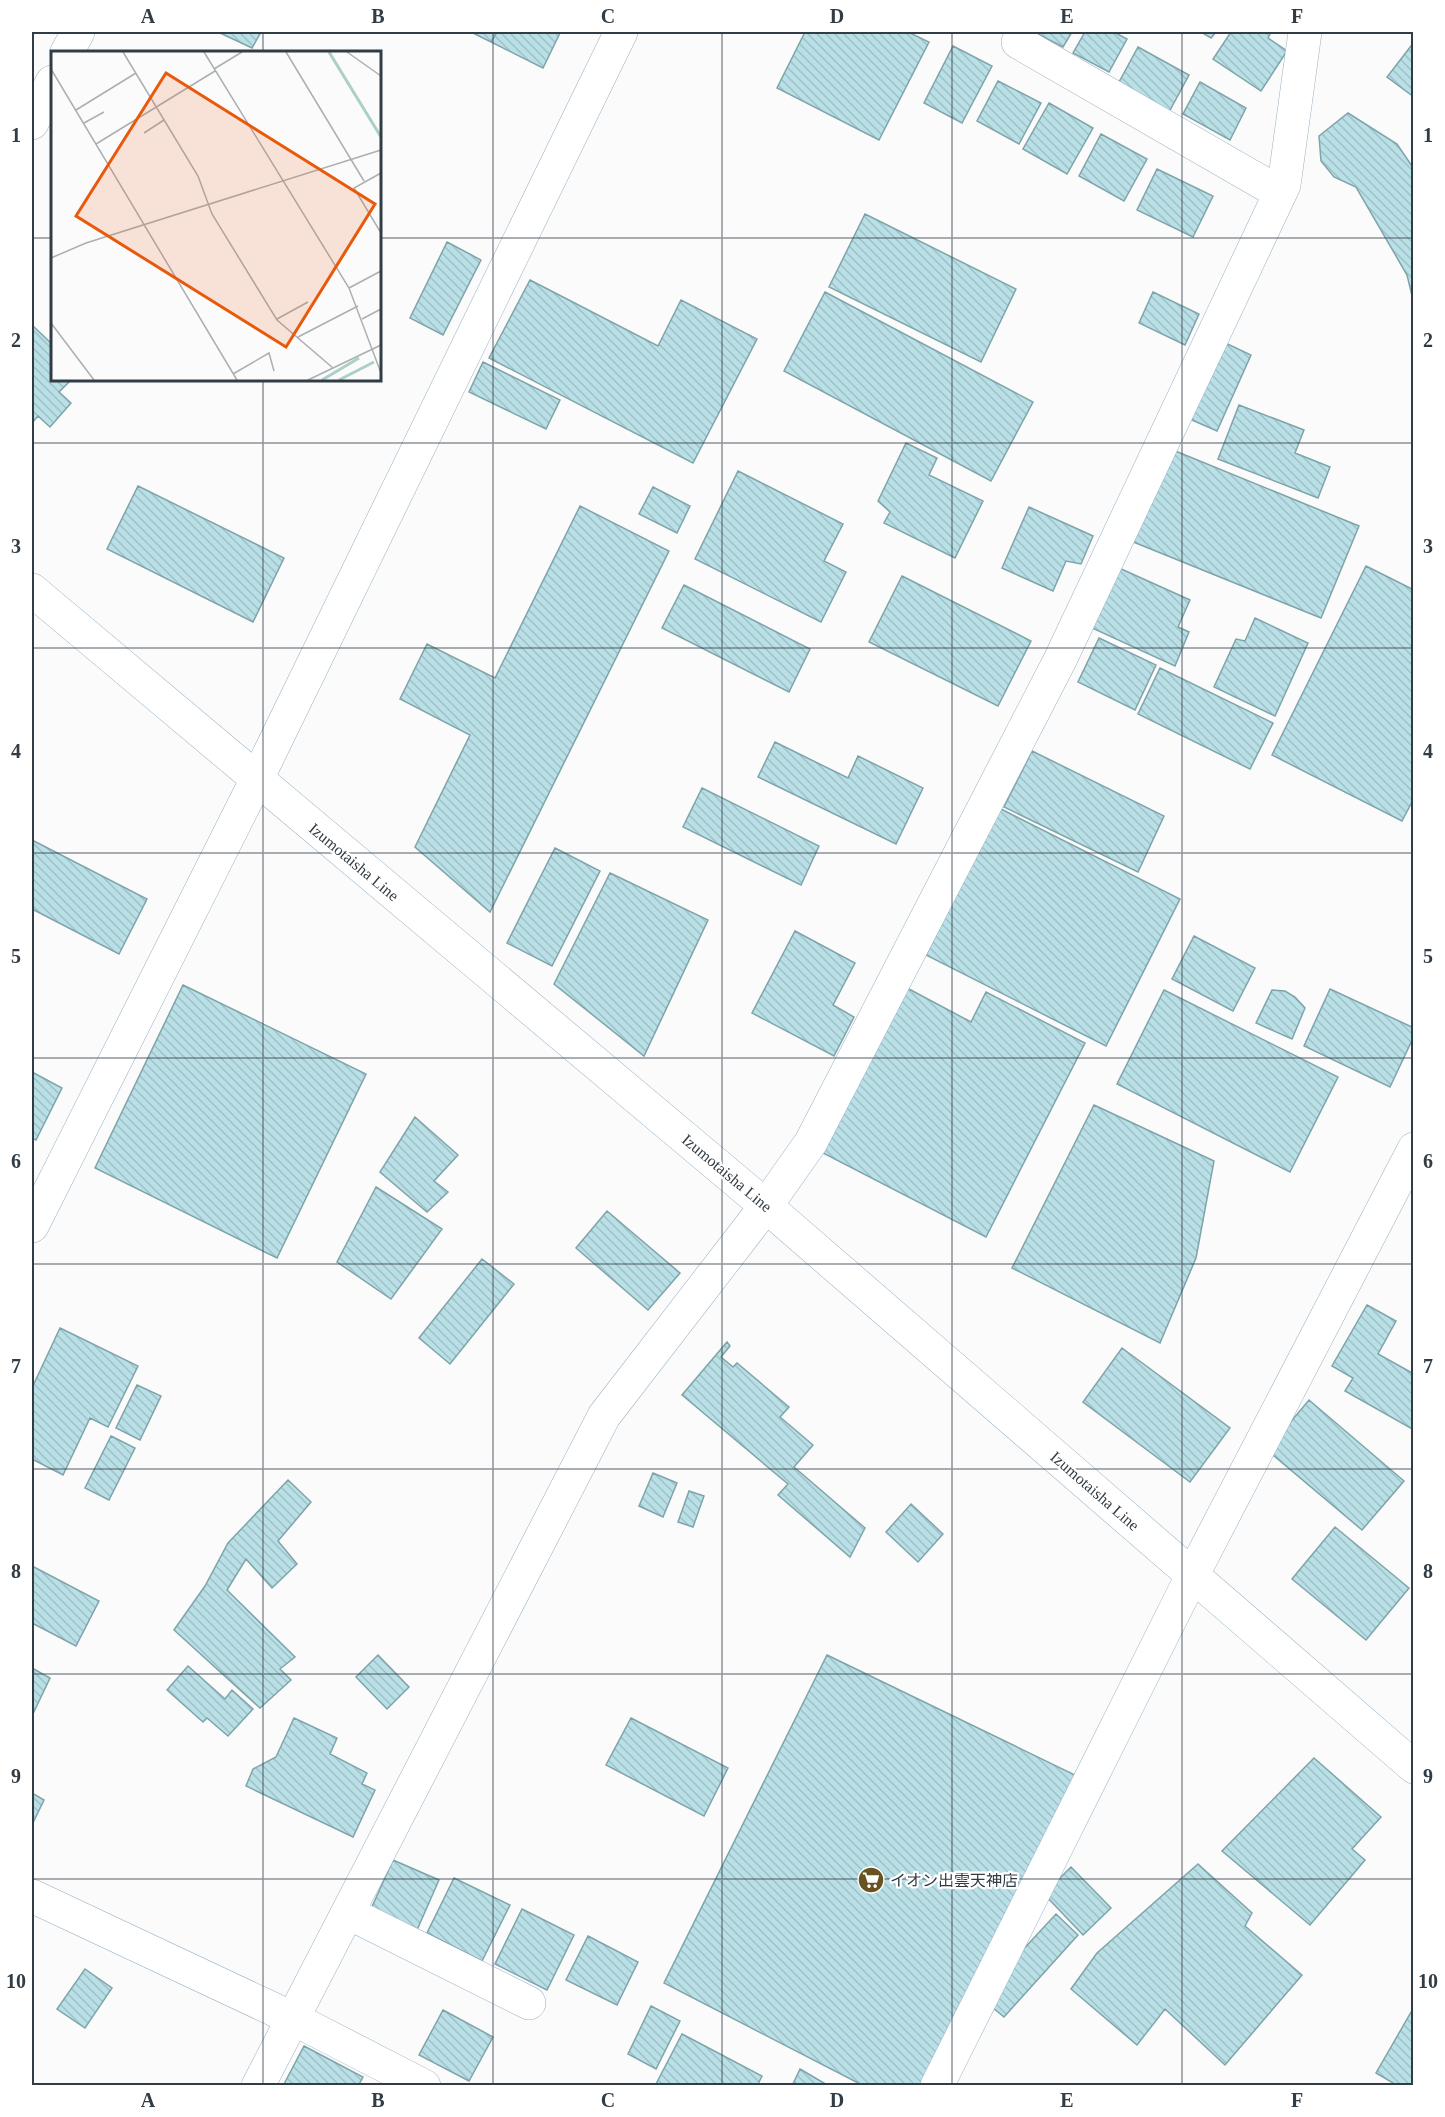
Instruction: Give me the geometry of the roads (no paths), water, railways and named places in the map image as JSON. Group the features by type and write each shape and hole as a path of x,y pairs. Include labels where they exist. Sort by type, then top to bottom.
{"street":[{"path":"68,51 78,32"},
{"path":"32,1226 256,781 621,32"},
{"path":"258,2085 349,1913 604,1416 766,1206 811,1142 1060,660 1284,185 1305,32"},
{"path":"1018,42 1280,193"},
{"path":"32,123 51,84"},
{"name":"Izumotaisha Line","path":"32,590 256,781 766,1206 1413,1767"},
{"path":"937,2085 1192,1576 1413,1149"},
{"path":"32,1896 292,2018 424,2085"},
{"path":"349,1913 529,2002"}],"place":[{"name":"イオン出雲天神店","path":"871,1880"}]}
